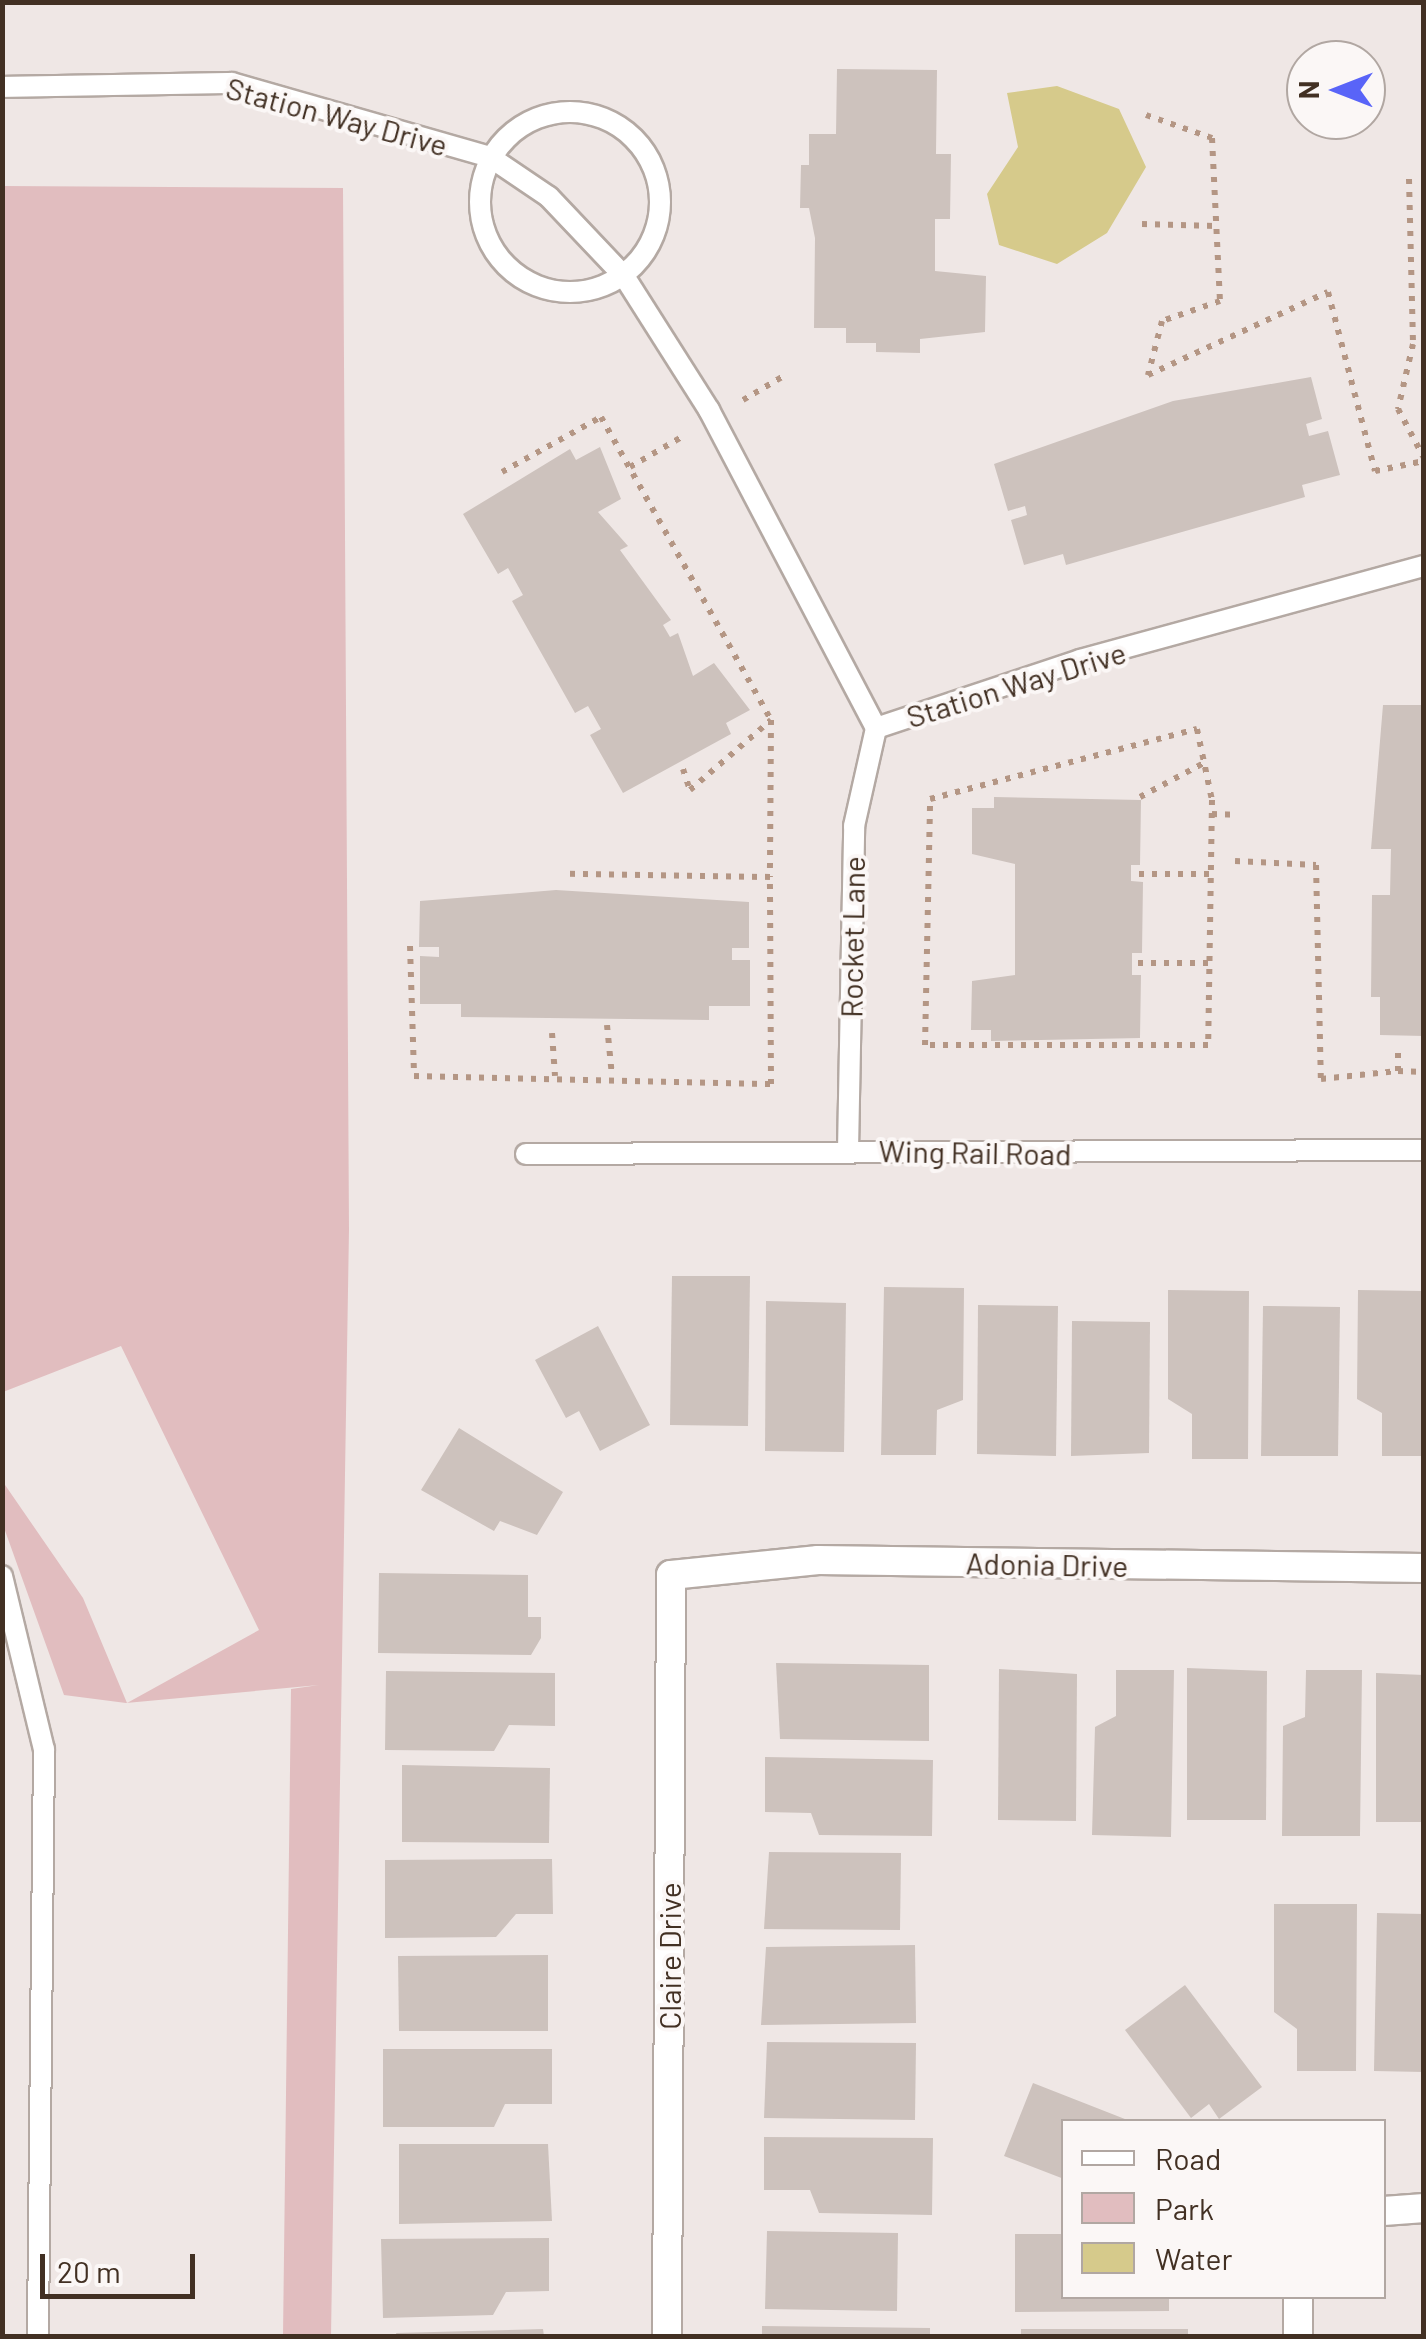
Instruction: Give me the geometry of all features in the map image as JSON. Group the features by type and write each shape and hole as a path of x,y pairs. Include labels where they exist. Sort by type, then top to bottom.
{"street":[{"name":"Adonia Drive","path":"671,1575 818,1560 1424,1568"},
{"name":"Claire Drive","path":"668,2336 671,1575"},
{"path":"1386,2211 1424,2208"},
{"path":"1298,2299 1298,2336"}],"lane":[{"name":"Station Way Drive","path":"2,87 232,84 490,158 550,197 624,276 708,410 876,728 1080,660 1424,566"},
{"path":"490,158 511,132 570,110 630,133 655,174 660,222 624,276"},
{"name":"Station Way Drive","path":"490,158 478,198 486,238 510,272 546,291 586,292 624,276"},
{"name":"Rocket Lane","path":"848,1150 854,826 876,728"},
{"name":"Wing Rail Road","path":"526,1154 1424,1150"},
{"path":"2,1576 44,1749 38,2336"}],"path":[{"path":"1146,115 1212,138 1220,301 1162,321 1148,375 1328,292 1375,471 1424,460 1398,408 1414,344 1409,178"},
{"path":"1142,224 1216,226"},
{"path":"410,946 414,1076 612,1076 771,1084 771,720 601,416 502,472"},
{"path":"683,769 690,790 771,720"},
{"path":"1197,729 1204,763 1212,814 1208,1045 925,1045 930,799 1197,729"},
{"path":"1140,797 1204,763"},
{"path":"1212,814 1236,815"},
{"path":"1235,860 1316,865 1321,1079 1424,1072"},
{"path":"568,874 770,877"},
{"path":"1139,874 1212,874"},
{"path":"1138,963 1212,963"},
{"path":"607,1025 612,1076"},
{"path":"552,1033 554,1076"},
{"path":"1398,1048 1398,1071"}],"green space":[{"path":"3,186 343,188 349,1229 331,2336 283,2336 291,1689 319,1685 127,1703 259,1630 121,1346 3,1392"},
{"path":"3,1482 83,1598 127,1703 64,1695 3,1525"}],"water":[{"path":"1057,86 1119,109 1146,167 1107,233 1057,264 999,245 987,194 1018,147 1007,93"}],"building":[{"path":"837,69 937,70 936,154 951,154 950,219 935,219 935,271 986,276 985,332 920,339 920,353 876,352 876,343 846,343 846,328 814,328 815,238 809,208 800,208 801,165 809,165 809,134 836,134"},
{"path":"1311,377 1322,419 1306,424 1309,436 1328,431 1340,475 1302,485 1305,497 1066,565 1063,554 1024,565 1011,520 1027,515 1025,506 1008,511 994,464 1173,401"},
{"path":"600,447 621,499 598,512 628,546 620,550 671,620 663,625 670,637 678,633 693,676 714,663 750,710 726,723 731,734 623,793 590,735 601,729 588,706 575,713 512,601 523,595 508,568 498,574 463,514 570,449 576,460"},
{"path":"1383,705 1424,705 1424,1036 1380,1035 1380,997 1371,997 1372,895 1390,895 1391,849 1371,849"},
{"path":"994,797 1141,800 1140,865 1131,865 1131,881 1143,882 1142,953 1132,953 1132,975 1141,975 1140,1038 991,1041 991,1030 971,1030 972,981 1015,975 1015,864 972,854 972,808 994,808"},
{"path":"556,890 749,902 749,948 732,948 732,960 750,960 750,1006 709,1006 709,1020 461,1017 461,1004 420,1004 420,956 439,957 439,947 419,947 420,901"},
{"path":"672,1276 750,1276 748,1426 670,1425"},
{"path":"884,1287 964,1288 963,1400 937,1410 936,1455 881,1455"},
{"path":"1168,1290 1249,1291 1248,1459 1192,1459 1192,1414 1168,1399"},
{"path":"1358,1290 1424,1291 1424,1456 1382,1456 1382,1413 1357,1399"},
{"path":"766,1301 846,1303 844,1452 765,1451"},
{"path":"978,1305 1058,1306 1056,1456 977,1454"},
{"path":"1263,1306 1340,1307 1338,1456 1261,1456"},
{"path":"1072,1321 1150,1322 1149,1453 1071,1456"},
{"path":"598,1326 650,1425 600,1451 579,1411 566,1418 535,1360"},
{"path":"459,1428 563,1492 537,1535 500,1521 494,1531 421,1490"},
{"path":"379,1573 528,1575 528,1617 541,1617 541,1638 531,1655 378,1653"},
{"path":"776,1663 929,1665 929,1741 780,1739"},
{"path":"1187,1668 1267,1671 1266,1820 1187,1820"},
{"path":"999,1669 1077,1674 1076,1821 998,1820"},
{"path":"1116,1670 1174,1670 1171,1837 1092,1835 1095,1727 1116,1716"},
{"path":"1306,1670 1362,1670 1360,1836 1282,1836 1283,1726 1305,1717"},
{"path":"386,1671 555,1673 555,1726 509,1725 494,1751 385,1750"},
{"path":"1376,1673 1424,1675 1424,1822 1376,1822"},
{"path":"765,1757 933,1760 932,1836 819,1835 811,1813 765,1812"},
{"path":"402,1765 550,1768 549,1843 402,1842"},
{"path":"769,1852 901,1853 900,1930 764,1929"},
{"path":"552,1859 553,1914 516,1914 496,1937 385,1938 385,1860"},
{"path":"1274,1904 1357,1904 1356,2071 1297,2071 1297,2029 1274,2012"},
{"path":"1377,1913 1424,1914 1424,2072 1374,2071"},
{"path":"915,1945 916,2023 761,2025 766,1947"},
{"path":"548,1955 548,2031 399,2031 398,1956"},
{"path":"1185,1985 1262,2087 1219,2119 1209,2104 1191,2118 1125,2030"},
{"path":"767,2042 916,2043 915,2120 764,2118"},
{"path":"383,2049 552,2049 552,2104 505,2104 494,2127 383,2127"},
{"path":"1033,2083 1125,2119 1061,2119 1061,2178 1004,2156"},
{"path":"764,2137 933,2138 932,2215 819,2213 810,2190 764,2190"},
{"path":"399,2144 548,2144 552,2221 399,2224"},
{"path":"767,2231 898,2233 897,2311 765,2309"},
{"path":"1015,2234 1061,2234 1061,2299 1169,2299 1169,2311 1015,2312"},
{"path":"549,2238 549,2291 506,2292 493,2315 383,2318 381,2239"},
{"path":"762,2326 930,2328 930,2336 762,2336"},
{"path":"543,2329 544,2336 396,2333"},
{"path":"1021,2329 1188,2329 1188,2336 1021,2336"}]}
